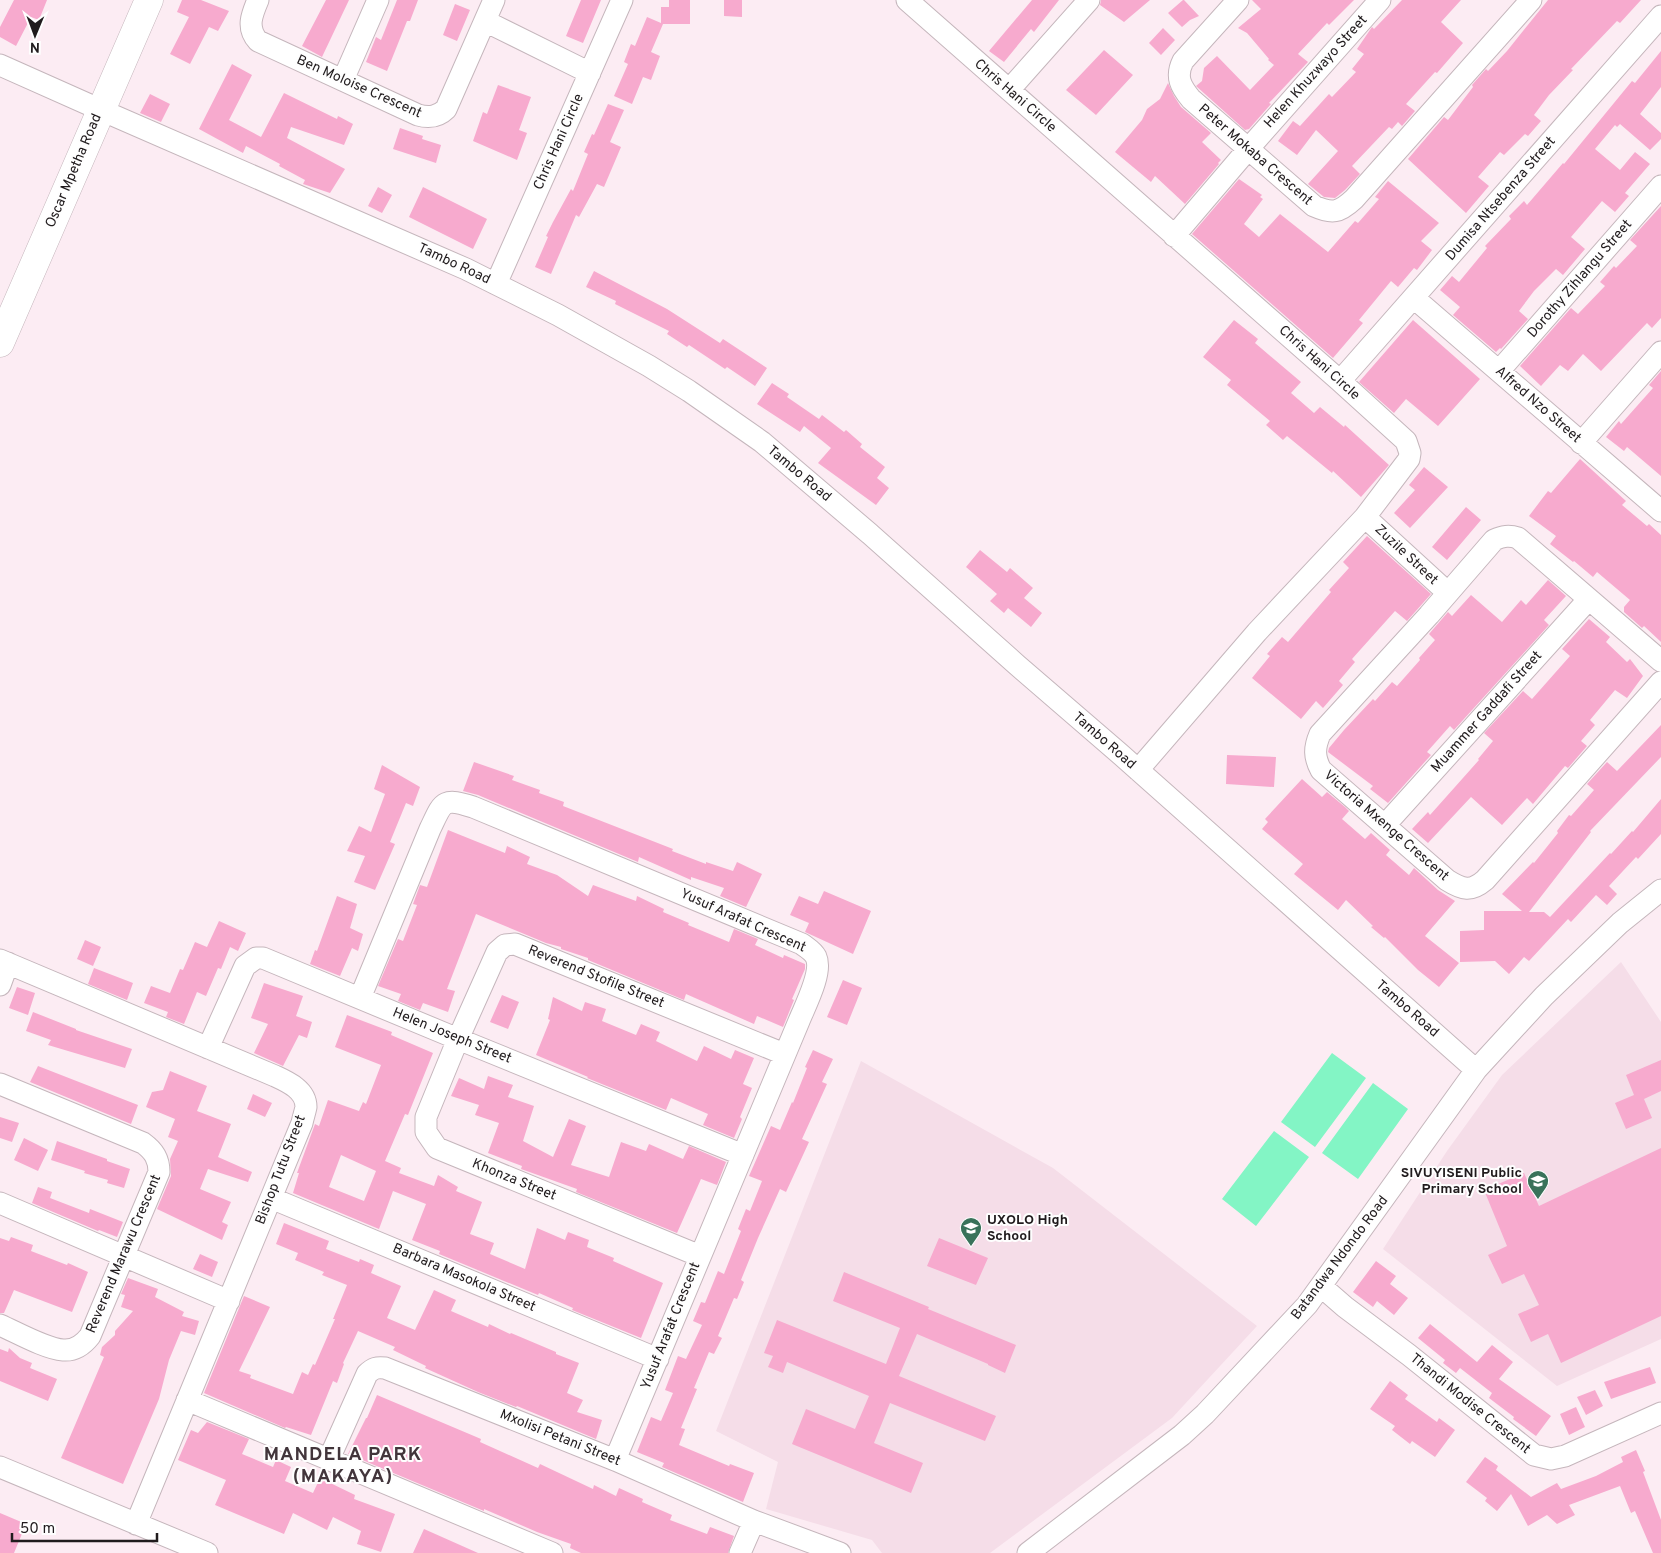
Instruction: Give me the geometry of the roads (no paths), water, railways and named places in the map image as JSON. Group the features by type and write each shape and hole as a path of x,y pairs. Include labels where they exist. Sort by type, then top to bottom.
{"street":[{"name":"Oscar Mpetha Road","path":"0,342 149,0"},
{"name":"Ben Moloise Crescent","path":"258,0 251,25 254,36 258,41 425,117 441,114 446,109 494,0"},
{"path":"343,80 378,0"},
{"name":"Chris Hani Circle","path":"496,284 622,0"},
{"name":"Chris Hani Circle","path":"907,0 1340,381 1406,441 1410,453 1409,460 1403,469 1365,516 1257,632 1138,770"},
{"path":"1009,90 1089,0"},
{"name":"Peter Mokaba Crescent","path":"1238,0 1183,61 1179,68 1179,78 1182,87 1191,100 1249,148 1314,206 1331,212 1338,211 1354,199 1531,0"},
{"name":"Helen Khuzwayo Street","path":"1174,236 1380,0"},
{"name":"Dumisa Ntsebenza Street","path":"1340,381 1661,16"},
{"path":"485,21 590,73"},
{"name":"Tambo Road","path":"0,65 448,261 558,315 649,366 689,391 762,442 870,534 1476,1070"},
{"name":"Dorothy Zihlangu Street","path":"1499,371 1661,186"},
{"name":"Alfred Nzo Street","path":"1414,298 1661,511"},
{"path":"1581,442 1661,352"},
{"name":"Zuzile Street","path":"1365,516 1448,594"},
{"name":"Victoria Mxenge Crescent","path":"1661,661 1518,538 1507,536 1494,540 1448,594 1320,734 1316,745 1316,762 1321,770 1447,880 1463,888 1472,888 1478,886 1661,682"},
{"name":"Muammer Gaddafi Street","path":"1385,825 1588,600"},
{"name":"Yusuf Arafat Crescent","path":"360,998 439,809 445,803 451,801 473,807 792,941 812,951 816,957 818,965 816,975 744,1154 615,1460"},
{"name":"Batandwa Ndondo Road","path":"1028,1553 1182,1435 1206,1414 1276,1340 1322,1287 1476,1070 1551,990 1620,923 1661,890"},
{"name":"Reverend Stofile Street","path":"458,1039 497,952 505,945 515,944 784,1054"},
{"name":"Helen Joseph Street","path":"208,1048 246,966 256,958 263,958 744,1154"},
{"path":"0,985 4,961"},
{"name":"Bishop Tutu Street","path":"4,961 292,1084 301,1092 306,1106 302,1123 136,1524"},
{"name":"Khonza Street","path":"458,1039 426,1117 426,1132 437,1148 700,1256"},
{"name":"Reverend Marawu Crescent","path":"0,1084 143,1143 152,1150 157,1158 159,1172 90,1336 80,1347 63,1350 50,1347 0,1325"},
{"name":"Barbara Masokola Street","path":"271,1198 658,1359"},
{"path":"0,1203 229,1301"},
{"name":"Thandi Modise Crescent","path":"1322,1287 1534,1455 1551,1459 1565,1456 1659,1420"},
{"name":"Mxolisi Petani Street","path":"329,1460 367,1374 372,1369 378,1367 385,1368 615,1460 754,1521 840,1553"},
{"path":"187,1400 552,1553"},
{"path":"0,1467 207,1553"},
{"path":"740,1553 754,1521"}],"place":[{"name":"SIVUYISENI Public Primary School","path":"1538,1200"},
{"name":"UXOLO High School","path":"971,1247"}],"district":[{"name":"MANDELA PARK (MAKAYA)","path":"343,1466"}]}
